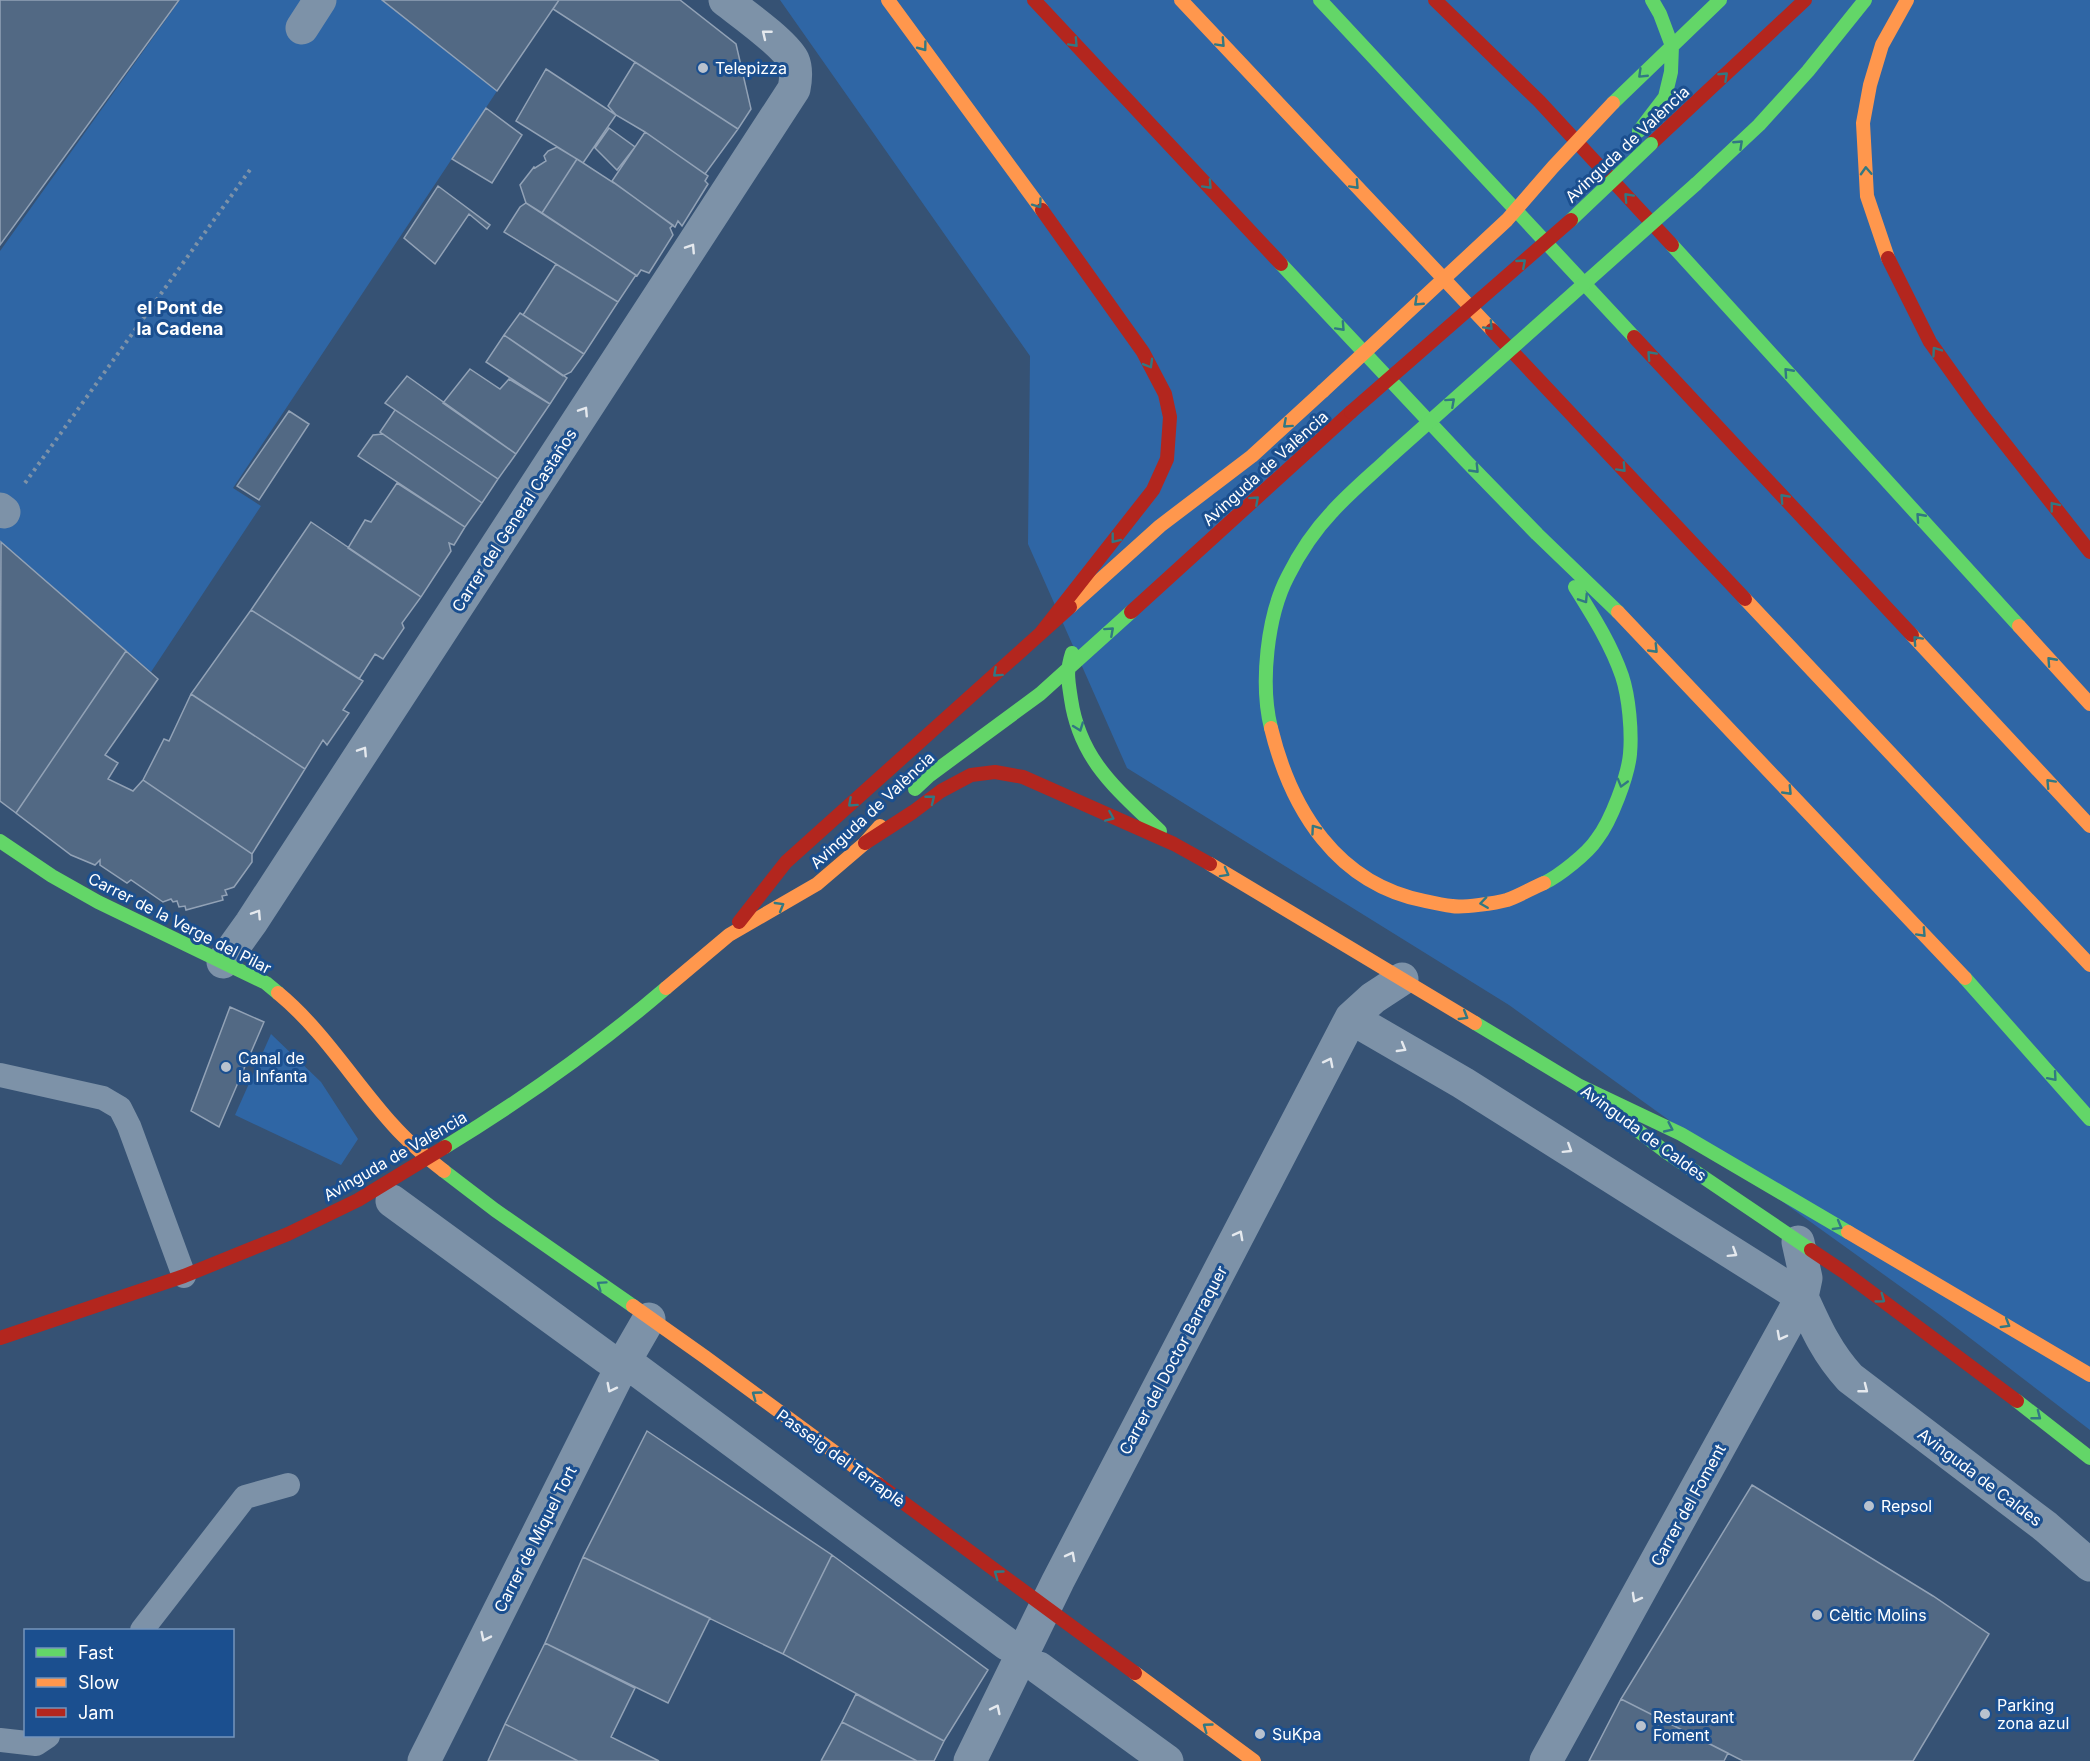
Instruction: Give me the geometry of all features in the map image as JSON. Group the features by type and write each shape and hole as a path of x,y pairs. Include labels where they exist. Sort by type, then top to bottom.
{"main road":[{"path":"888,0 1143,352 1165,394 1170,417 1167,459 1153,490 1040,634"},
{"path":"1034,0 1538,534 1595,588 1866,873 1996,1012 2090,1119"},
{"path":"1181,0 2090,965"},
{"path":"1320,0 2090,826"},
{"path":"1435,0 1539,101 2090,704"},
{"path":"1636,135 1665,97 1671,72 1672,46 1652,0"},
{"name":"Avinguda de València","path":"729,935 786,862 1160,526 1252,456 1508,220 1553,167 1613,103 1720,0"},
{"name":"Avinguda de València","path":"0,1338 184,1276 288,1234 358,1200 487,1121 617,1028 729,935 817,884 865,843 904,799 930,775 1040,694 1352,412 1587,206 1805,0"},
{"path":"1538,534 1585,600 1606,637 1623,678 1629,716 1630,755 1617,801 1597,840 1556,877 1507,900 1455,907 1404,897 1364,878 1329,849 1302,812 1279,761 1268,712 1266,671 1270,624 1287,577 1332,512 1392,454 1696,184 1759,125 1808,71 1865,0"},
{"path":"1907,0 1882,45 1870,85 1863,123 1867,196 1890,263 1930,342 1980,412 2090,552"},
{"path":"1587,206 1612,161"},
{"path":"1222,496 1252,456"},
{"name":"Avinguda de Caldes","path":"1078,641 1067,670 1073,711 1087,751 1109,782 1174,844"},
{"name":"Avinguda de Caldes","path":"865,843 941,791 971,775 995,771 1023,777 1174,844 1248,886 1578,1085 1666,1152 1844,1272 2090,1458"},
{"name":"Carrer de la Verge del Pilar","path":"0,841 52,876 98,902 266,983 300,1011 393,1125 427,1158"},
{"path":"1578,1085 1681,1134 2090,1375"},
{"name":"Passeig del Terraplè","path":"427,1158 495,1210 705,1357 1254,1761"}],"street":[{"path":"302,28 320,0"},
{"name":"Carrer del General Castaños","path":"223,962 258,914 794,88 796,75 794,61 784,48 725,0"},
{"name":"Carrer del Doctor Barraquer","path":"970,1761 1045,1609 1351,1018 1373,998 1402,979"},
{"path":"1351,1018 1463,1083 1802,1297"},
{"path":"392,1202 607,1358"},
{"name":"Carrer del Foment","path":"1546,1761 1802,1297 1806,1278 1798,1242"},
{"name":"Avinguda de Caldes","path":"1802,1297 1822,1341 1850,1378 2046,1527 2090,1564"},
{"name":"Carrer de Miquel Tort","path":"424,1761 623,1364 649,1319"},
{"path":"637,1370 1007,1644"},
{"path":"1039,1668 1167,1761"}],"lane":[{"path":"0,1075 103,1098 120,1108 129,1126 184,1276"},
{"path":"143,1629 245,1497 288,1485"},
{"path":"0,1740 36,1744 46,1737"}],"path":[{"path":"2,511 252,167"}],"shaded area":[{"path":"180,0 382,0 497,91 233,488 261,506 151,672 0,541 0,251"},
{"path":"780,0 2090,0 2090,1430 1940,1315 1509,1005 1127,768 1028,544 1030,356"},
{"path":"271,1034 321,1082 358,1139 341,1165 235,1115"}],"building":[{"path":"0,0 179,0 0,245"},
{"path":"382,0 559,0 497,91"},
{"path":"559,0 680,0 736,44 751,109 738,129 553,9"},
{"path":"635,62 738,129 705,174 645,132 616,115 608,106"},
{"path":"546,69 616,115 583,163 516,121"},
{"path":"486,108 522,135 492,183 452,159"},
{"path":"609,128 635,147 617,170 595,148"},
{"path":"645,132 708,176 705,181 708,184 682,226 678,221 675,227 612,181"},
{"path":"557,147 577,159 542,213 526,203 520,185 534,167 546,161 544,156 548,151"},
{"path":"577,159 673,225 670,228 673,235 649,273 641,270 637,276 542,213"},
{"path":"438,186 490,225 487,229 469,214 435,264 404,238"},
{"path":"526,203 636,275 618,302 504,232 520,207"},
{"path":"556,264 618,302 584,354 523,315"},
{"path":"520,313 584,354 571,372 563,376 504,335"},
{"path":"504,335 567,378 550,404 486,362"},
{"path":"470,369 500,389 509,379 550,404 516,454 443,403"},
{"path":"407,376 516,454 498,479 385,403"},
{"path":"395,410 498,479 482,503 380,432"},
{"path":"289,411 309,424 259,500 237,486"},
{"path":"383,434 482,503 465,527 358,456 373,435"},
{"path":"397,483 465,527 454,545 449,543 451,551 421,597 348,548 365,520 371,522"},
{"path":"311,522 421,597 402,623 404,628 383,659 375,654 359,679 251,610"},
{"path":"1,542 126,651 16,813 0,801"},
{"path":"251,610 363,681 343,710 349,713 327,745 323,740 305,769 191,694"},
{"path":"126,651 158,679 105,755 118,763 108,779 133,791 143,780 252,854 252,862 234,887 225,890 227,895 222,896 223,900 186,910 185,906 179,907 177,901 173,902 171,899 163,902 131,880 127,883 100,865 100,860 95,865 71,855 16,813"},
{"path":"191,694 305,769 252,854 143,780 164,739 169,741"},
{"name":"Canal de la Infanta","path":"230,1007 264,1022 219,1127 191,1111"},
{"path":"647,1431 832,1555 783,1654 583,1557"},
{"name":"Cèltic Molins","path":"1752,1485 1933,1596 1989,1634 1913,1761 1743,1761 1621,1699"},
{"path":"832,1555 988,1670 944,1741 783,1654"},
{"path":"583,1557 710,1618 668,1703 545,1643"},
{"path":"545,1643 635,1688 611,1737 659,1761 578,1761 505,1724"},
{"path":"856,1694 944,1741 934,1761 917,1761 842,1722"},
{"name":"Restaurant Foment","path":"1621,1699 1728,1753 1724,1761 1589,1761"},
{"path":"842,1722 917,1761 821,1761"},
{"path":"505,1724 578,1761 488,1761"}],"traffic: fast":[{"path":"1320,0 1634,337"},
{"path":"1639,131 1665,97 1671,72 1672,46 1652,0"},
{"path":"1613,103 1720,0"},
{"path":"1696,184 1759,125 1808,71 1865,0"},
{"path":"1571,220 1651,144"},
{"path":"1392,455 1696,184"},
{"path":"1672,245 2019,626"},
{"path":"1281,264 1466,461 1618,612"},
{"path":"1271,728 1266,691 1270,630 1288,576 1308,542 1332,512 1392,455"},
{"path":"1544,883 1593,845 1613,810 1630,754 1629,715 1622,676 1607,641 1575,587"},
{"path":"915,789 930,775 1040,694 1131,612"},
{"path":"1072,653 1068,671 1069,686 1076,721 1083,740 1103,773 1160,831"},
{"path":"0,841 52,876 98,902 266,983 278,993"},
{"path":"1965,978 2090,1119"},
{"path":"445,1147 558,1072 666,988"},
{"path":"1475,1023 1578,1085 1666,1152 1811,1250"},
{"path":"1578,1085 1681,1134 1848,1232"},
{"path":"444,1171 495,1210 633,1306"},
{"path":"2017,1401 2090,1458"}],"traffic: slow":[{"path":"888,0 1042,210"},
{"path":"1181,0 1492,330"},
{"path":"1888,258 1867,196 1863,123 1870,85 1882,45 1907,0"},
{"path":"1323,391 1507,220 1613,103"},
{"path":"1070,607 1160,526 1252,456 1323,391"},
{"path":"1745,599 2090,965"},
{"path":"1618,612 1965,978"},
{"path":"2019,626 2090,704"},
{"path":"1912,635 2090,826"},
{"path":"1271,728 1291,787 1305,814 1322,839 1343,860 1367,878 1394,892 1442,905 1457,906 1507,900 1544,883"},
{"path":"729,935 817,884 865,843 880,826"},
{"path":"1210,864 1475,1023"},
{"path":"666,988 729,935"},
{"path":"278,993 324,1040 399,1131 444,1171"},
{"path":"1848,1232 2090,1375"},
{"path":"633,1306 878,1484"},
{"path":"1135,1673 1254,1761"}],"traffic: jam":[{"path":"1034,0 1281,264"},
{"path":"1435,0 1539,101 1672,245"},
{"path":"1651,144 1805,0"},
{"path":"1040,634 1153,490 1167,459 1170,417 1165,394 1143,352 1042,210"},
{"path":"1351,412 1571,220"},
{"path":"1888,258 1930,342 1980,412 2090,552"},
{"path":"1492,330 1745,599"},
{"path":"1634,337 1912,635"},
{"path":"1131,612 1351,412"},
{"path":"739,922 786,862 1070,607"},
{"path":"865,843 941,791 971,775 995,772 1023,777 1174,844 1210,864"},
{"path":"0,1338 184,1276 288,1234 358,1200 445,1147"},
{"path":"1811,1250 2017,1401"},
{"path":"878,1484 1135,1673"}],"place":[{"name":"Telepizza","path":"703,68"},
{"name":"Canal de la Infanta","path":"226,1067"},
{"name":"Repsol","path":"1869,1506"},
{"name":"Cèltic Molins","path":"1817,1615"},
{"name":"Parking zona azul","path":"1985,1714"},
{"name":"Restaurant Foment","path":"1641,1726"},
{"name":"SuKpa","path":"1260,1734"}],"district":[{"name":"el Pont de la Cadena","path":"180,317"}]}
